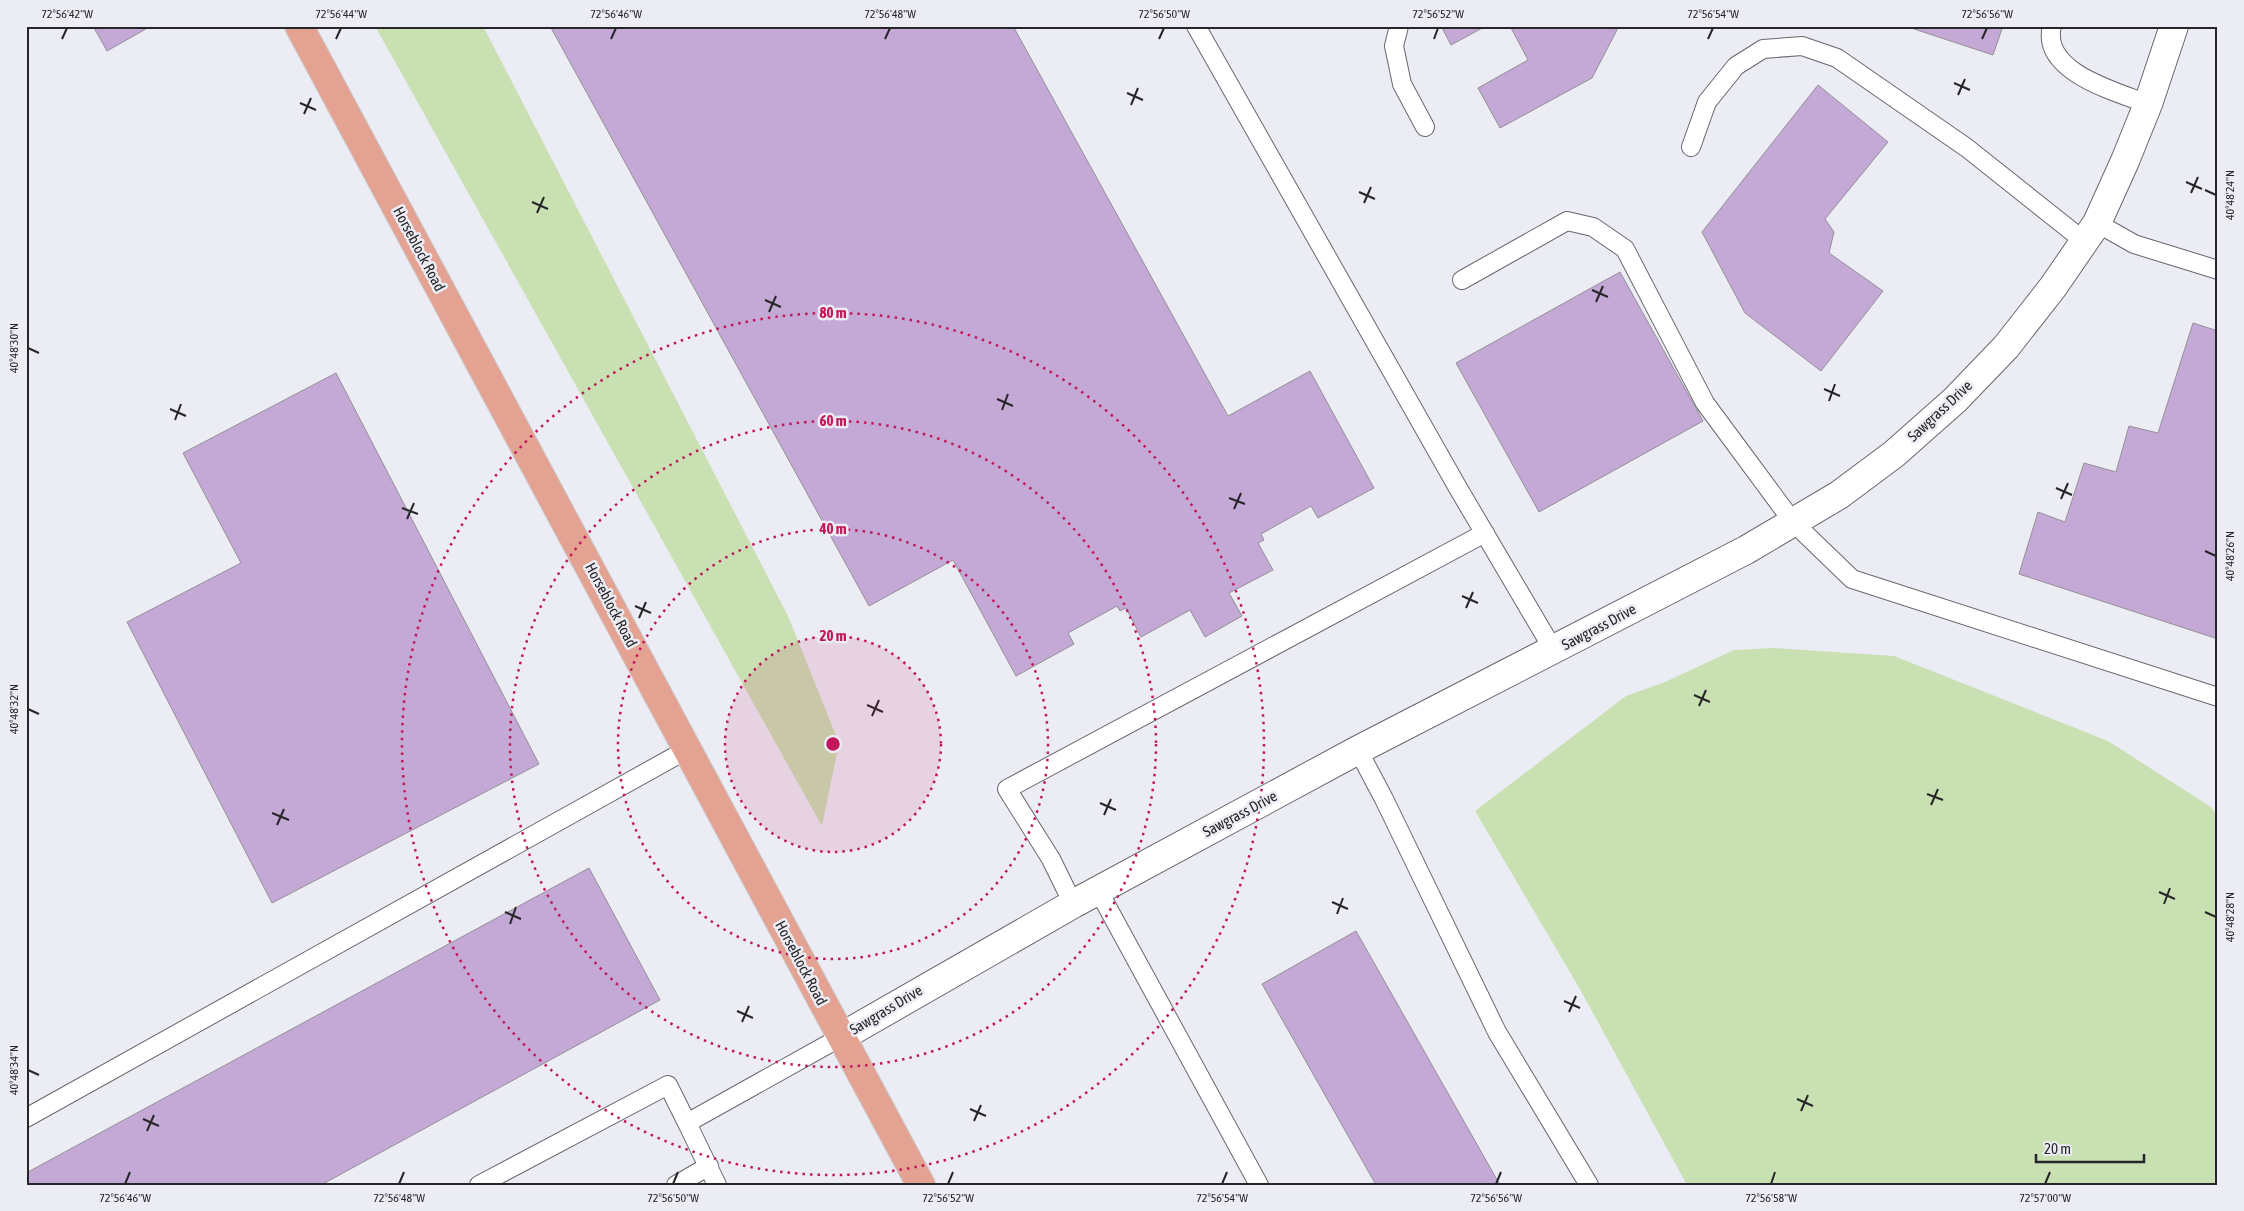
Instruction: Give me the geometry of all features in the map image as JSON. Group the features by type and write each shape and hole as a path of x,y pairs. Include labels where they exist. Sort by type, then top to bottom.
{"main road":[{"name":"Horseblock Road","path":"300,26 921,1185"}],"street":[{"name":"Sawgrass Drive","path":"841,1036 1098,890 1358,750 1554,651 1746,550 1839,495 1894,454 1955,400 2006,347 2053,287 2090,232 2148,104 2174,26"}],"lane":[{"path":"1196,26 1554,651"},
{"path":"1399,26 1394,46 1402,84 1426,127"},
{"path":"2052,26 2051,32 2055,55 2078,76 2148,104"},
{"path":"1691,147 1707,102 1736,66 1764,49 1802,46 1837,58 2090,232 2218,270"},
{"path":"1462,280 1567,221 1593,227 1625,249 1705,403 1793,522 1852,579 2218,697"},
{"path":"1073,904 1051,859 1007,789 1485,533"},
{"path":"26,1118 688,749"},
{"path":"1358,750 1384,798 1497,1032 1589,1185"},
{"path":"1098,890 1259,1185"},
{"path":"687,1123 841,1036"},
{"path":"479,1185 668,1085 717,1185"},
{"path":"676,1185 709,1166"}],"green space":[{"path":"375,26 483,26 788,616 839,743 822,826"},
{"path":"1774,648 1894,656 2108,741 2211,807 2218,818 2218,1185 1687,1185 1581,991 1475,811 1626,696 1665,682 1734,650"}],"building":[{"path":"93,26 151,26 107,51"},
{"path":"550,26 1013,26 1228,416 1310,371 1374,488 1318,518 1311,506 1261,534 1264,540 1258,543 1273,570 1229,593 1242,616 1205,637 1190,610 1141,637 1126,608 1120,611 1117,606 1068,633 1074,644 1016,676 953,560 869,606"},
{"path":"1441,26 1486,26 1451,45"},
{"path":"1510,26 1619,26 1592,78 1500,128 1478,88 1528,60"},
{"path":"1905,26 2003,26 1993,55"},
{"path":"1818,85 1888,142 1825,219 1834,232 1829,253 1883,291 1821,371 1745,313 1702,232"},
{"path":"1620,272 1703,421 1539,512 1456,363"},
{"path":"2193,323 2218,331 2218,639 2019,574 2038,512 2065,522 2084,463 2116,472 2129,426 2158,433"},
{"path":"336,373 539,764 272,903 127,622 241,563 183,453"},
{"path":"589,868 660,1000 321,1185 26,1185 26,1173"},
{"path":"1356,931 1500,1185 1376,1185 1262,984"}]}
